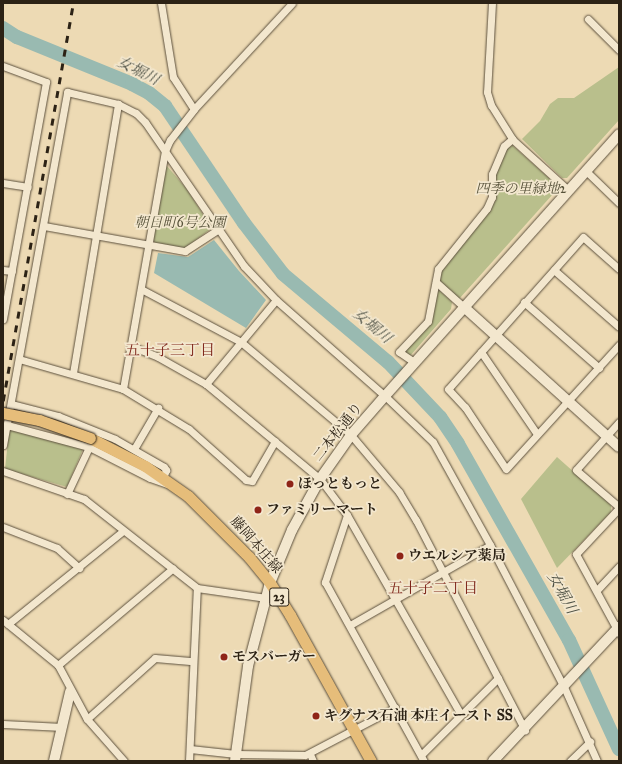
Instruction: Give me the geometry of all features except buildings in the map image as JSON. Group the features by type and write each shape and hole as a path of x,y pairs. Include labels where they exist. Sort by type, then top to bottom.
{"main road":[{"name":"23","path":"3,413 39,420 90,442"},
{"name":"藤岡本庄線","path":"90,442 130,457 168,481 215,521 270,584 371,761"}],"street":[{"path":"161,3 173,77 193,111"},
{"path":"123,389 165,151 170,140 193,111 292,3"},
{"path":"492,3 487,92 491,105 512,139 568,190"},
{"path":"588,19 619,50"},
{"path":"3,66 46,82 28,187 4,306 3,319"},
{"path":"3,445 44,226 67,92 118,104 141,118 165,151 217,230 244,266 276,300 385,396 433,442 565,686 597,761"},
{"path":"74,373 118,104"},
{"name":"二本松通り","path":"235,758 248,666 270,584 292,530 320,479 351,435 619,134"},
{"path":"413,364 399,352 428,322 438,269 487,208 492,196 492,174 504,146 512,139"},
{"path":"586,171 618,199"},
{"path":"3,183 28,187"},
{"path":"44,226 185,251 217,230"},
{"path":"619,269 583,237 448,389 465,407 506,469 619,345"},
{"path":"3,270 12,271"},
{"path":"554,270 619,327"},
{"path":"436,282 619,447"},
{"path":"141,289 240,342 351,435 399,492 443,572 525,730"},
{"path":"206,384 276,300"},
{"path":"524,302 599,368"},
{"path":"131,346 158,357 206,384 320,479 347,515 461,715"},
{"path":"481,352 537,434"},
{"path":"19,359 74,373 123,389 158,408 189,429 246,480 252,481 274,441"},
{"path":"11,404 71,420 134,449 164,467 168,481"},
{"path":"134,449 158,408"},
{"path":"493,761 525,730 618,630 576,554 619,508 576,470 619,422"},
{"path":"7,424 90,442 66,494"},
{"path":"3,471 84,499 197,588 266,598"},
{"path":"347,515 325,582 422,758 461,715 498,678"},
{"path":"3,527 56,548 79,568"},
{"path":"123,530 79,568 5,622 58,665 70,692 86,719 124,761"},
{"path":"350,625 490,545"},
{"path":"597,590 619,566"},
{"path":"58,665 173,568"},
{"path":"189,761 197,588"},
{"path":"86,719 155,658 193,661"},
{"path":"54,761 70,692"},
{"path":"190,749 235,758 273,758 310,754 353,728 395,708"},
{"path":"3,724 62,727"},
{"path":"570,761 590,742"},
{"path":"310,754 313,761"}],"green space":[{"path":"619,67 619,120 567,178 562,178 522,139 540,121 550,104 558,98 574,98"},
{"name":"四季の里緑地2","path":"512,145 550,179 553,194 459,299 439,280 440,271 489,211 495,175 506,149"},
{"name":"朝日町6号公園","path":"166,165 186,188 212,228 184,249 155,243 152,239"},
{"path":"439,290 452,302 451,309 410,356 403,352 431,321 435,294"},
{"path":"13,428 37,433 83,449 67,487 5,469 9,431"},
{"path":"557,457 611,505 611,512 557,568 521,499"}],"water":[{"path":"214,240 239,271 266,300 246,328 154,273 158,253 188,257"}],"waterway":[{"name":"女堀川","path":"3,28 17,37 132,84 149,93 165,106 244,223 283,274 388,362 440,417 458,444 569,640 619,749"}],"railway":[{"path":"3,401 73,3"}],"place":[{"name":"ほっともっと","path":"290,484"},
{"name":"ファミリーマート","path":"258,510"},
{"name":"ウエルシア薬局","path":"400,556"},
{"name":"モスバーガー","path":"224,657"},
{"name":"キグナス石油 本庄イースト SS","path":"316,716"}],"district":[{"name":"五十子三丁目","path":"170,351"},
{"name":"五十子二丁目","path":"433,589"}]}
